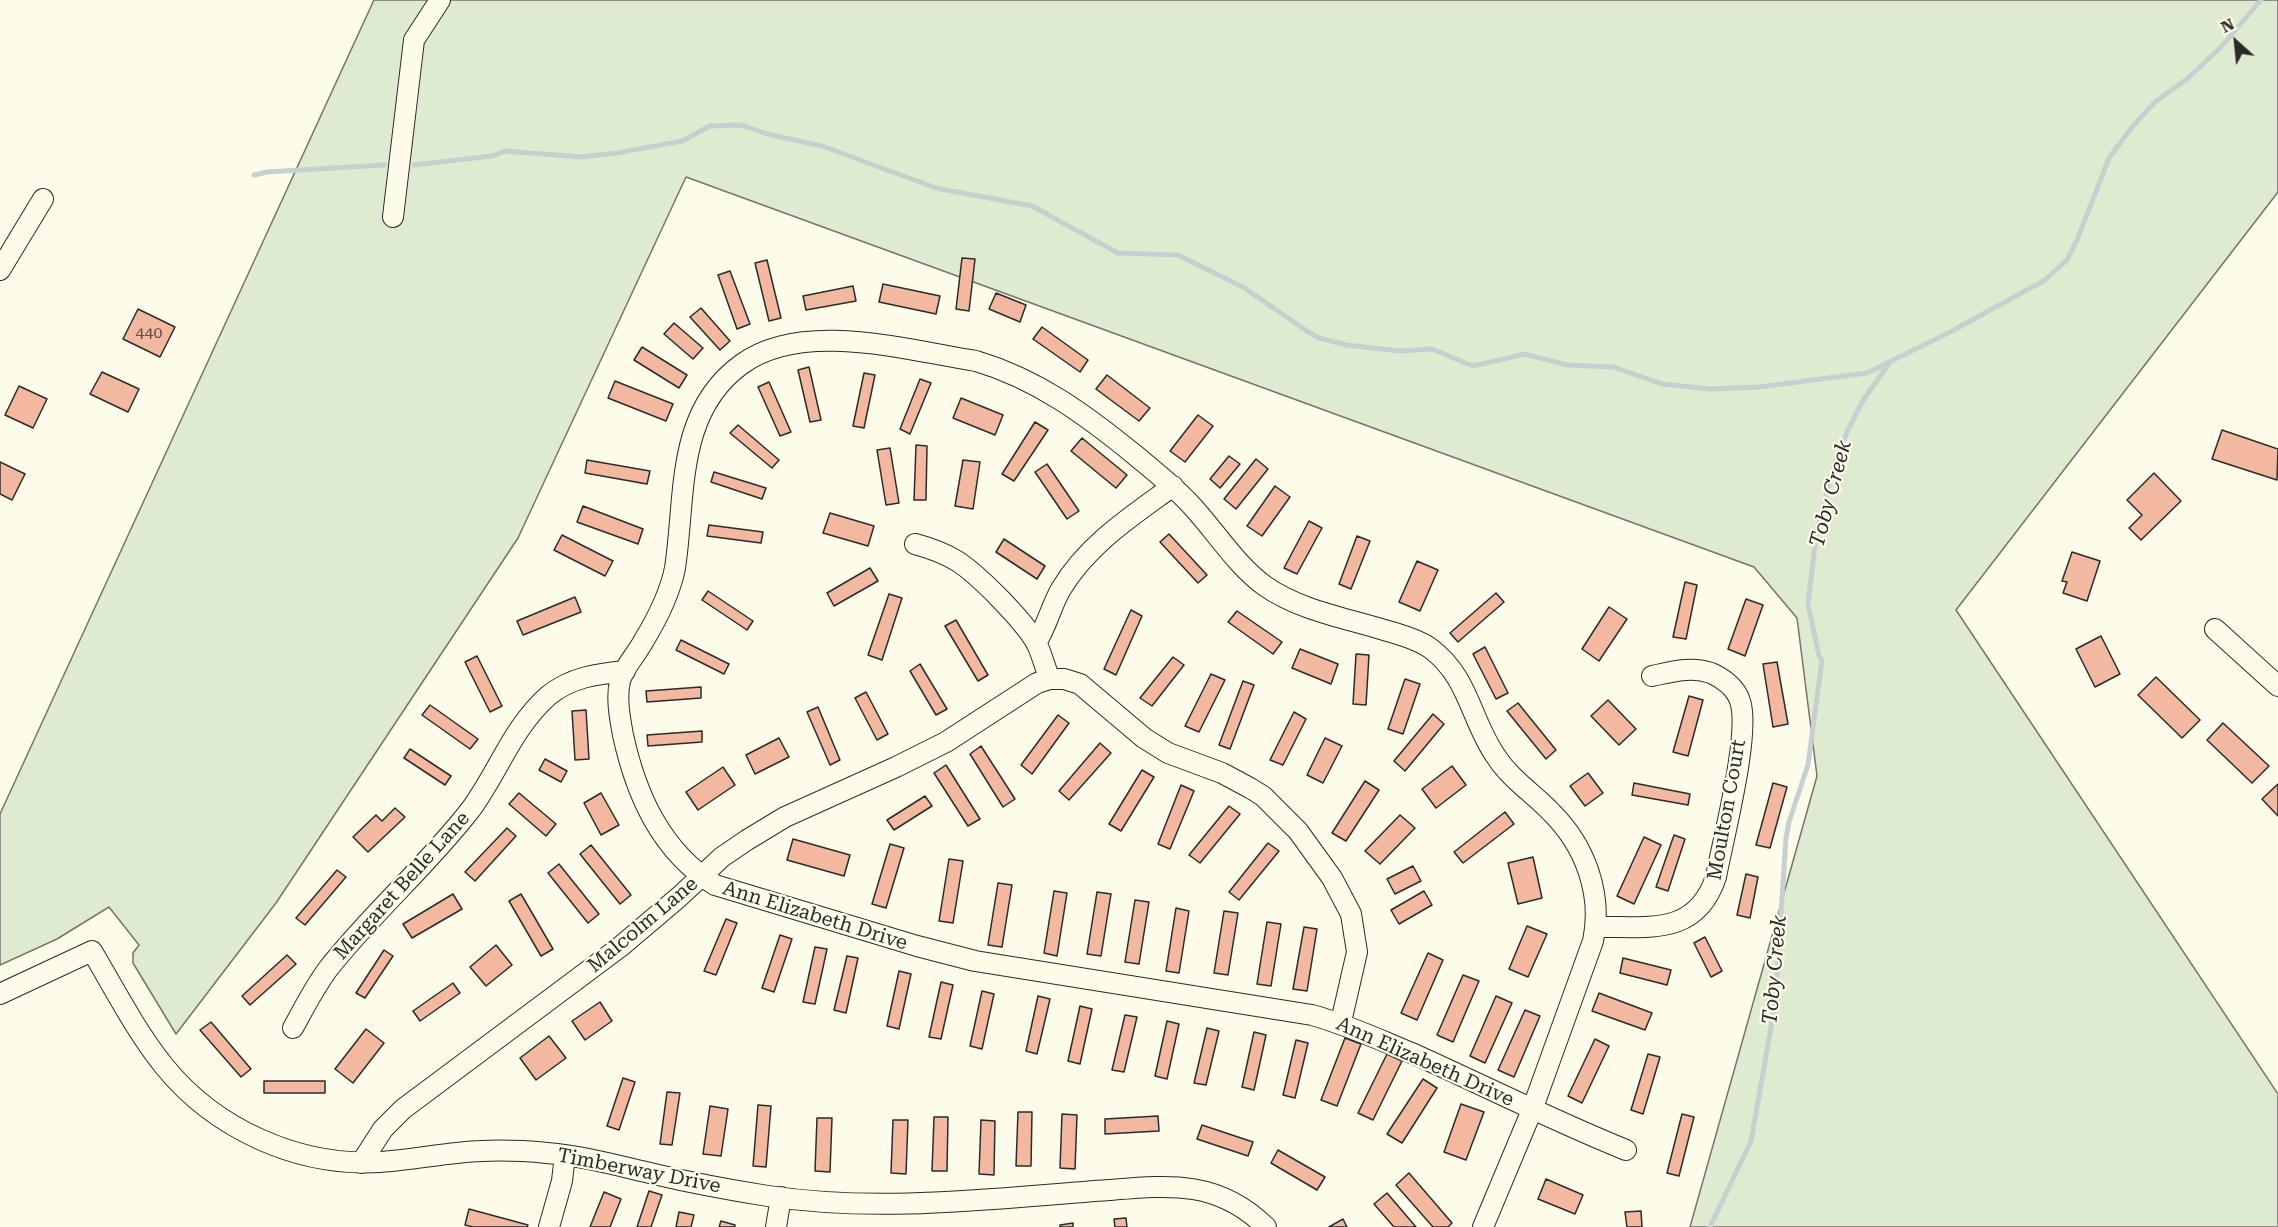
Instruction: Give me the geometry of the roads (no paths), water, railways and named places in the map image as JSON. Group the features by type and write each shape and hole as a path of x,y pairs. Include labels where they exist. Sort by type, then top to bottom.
{"street":[{"path":"393,217 414,40 440,0"},
{"path":"0,270 43,199"},
{"name":"Ann Elizabeth Drive","path":"1483,1227 1532,1110 1596,927 1592,881 1583,855 1569,832 1552,812 1515,781 1495,756 1479,728 1461,682 1447,663 1429,647 1406,636 1299,604 1271,590 1237,560 1173,486 1108,433 1056,396 994,366 848,340 818,340 775,348 742,364 723,380 698,418 689,444 672,579 665,601 625,671 620,682 618,701 621,725 635,781 644,802 660,831 686,864 701,877 715,885 946,954 1312,1014 1341,1023 1442,1067 1532,1110 1626,1150"},
{"path":"1036,643 1061,590 1078,563 1113,531 1173,486"},
{"path":"915,544 939,551 959,562 1014,615 1036,643 1050,679 1064,679 1080,684 1144,738 1168,753 1222,773 1250,788 1263,796 1298,831 1332,878 1351,914 1357,952 1341,1023"},
{"path":"2215,629 2278,686"},
{"name":"Moulton Court","path":"1596,927 1662,925 1687,918 1700,908 1711,893 1716,877 1740,747 1743,716 1740,701 1727,683 1711,673 1686,670 1652,676"},
{"name":"Margaret Belle Lane","path":"293,1028 327,970 360,931 443,844 472,807 532,711 551,694 572,682 595,674 625,671"},
{"name":"Malcolm Lane","path":"361,1163 383,1129 403,1109 620,947 722,857 785,816 946,742 1037,683 1050,679"},
{"name":"Timberway Drive","path":"0,994 92,951 162,1064 201,1103 261,1140 294,1152 330,1160 361,1163 480,1151 565,1155 781,1197 829,1202 909,1204 1132,1188 1179,1187 1204,1190 1235,1203 1266,1227"},
{"path":"549,1227 562,1180 565,1155"},
{"path":"776,1227 781,1197"}],"waterway":[{"path":"414,165 492,156 505,151 581,157 617,153 682,141 710,126 741,125 767,134 822,146 936,188 1032,206 1118,253 1178,255 1243,287 1319,338 1346,345 1400,351 1432,349 1473,366 1525,354 1567,365 1613,367 1662,384 1710,389 1759,387 1867,373 1954,330 2045,280 2067,260 2109,158 2132,127 2155,102 2187,79 2221,47 2261,0"},
{"path":"254,175 267,172 384,165"},
{"name":"Toby Creek","path":"1710,1227 1751,1141 1775,1005 1786,838 1808,765 1822,660 1819,656 1808,604 1817,529 1835,463 1847,432 1862,402 1890,362"}]}
